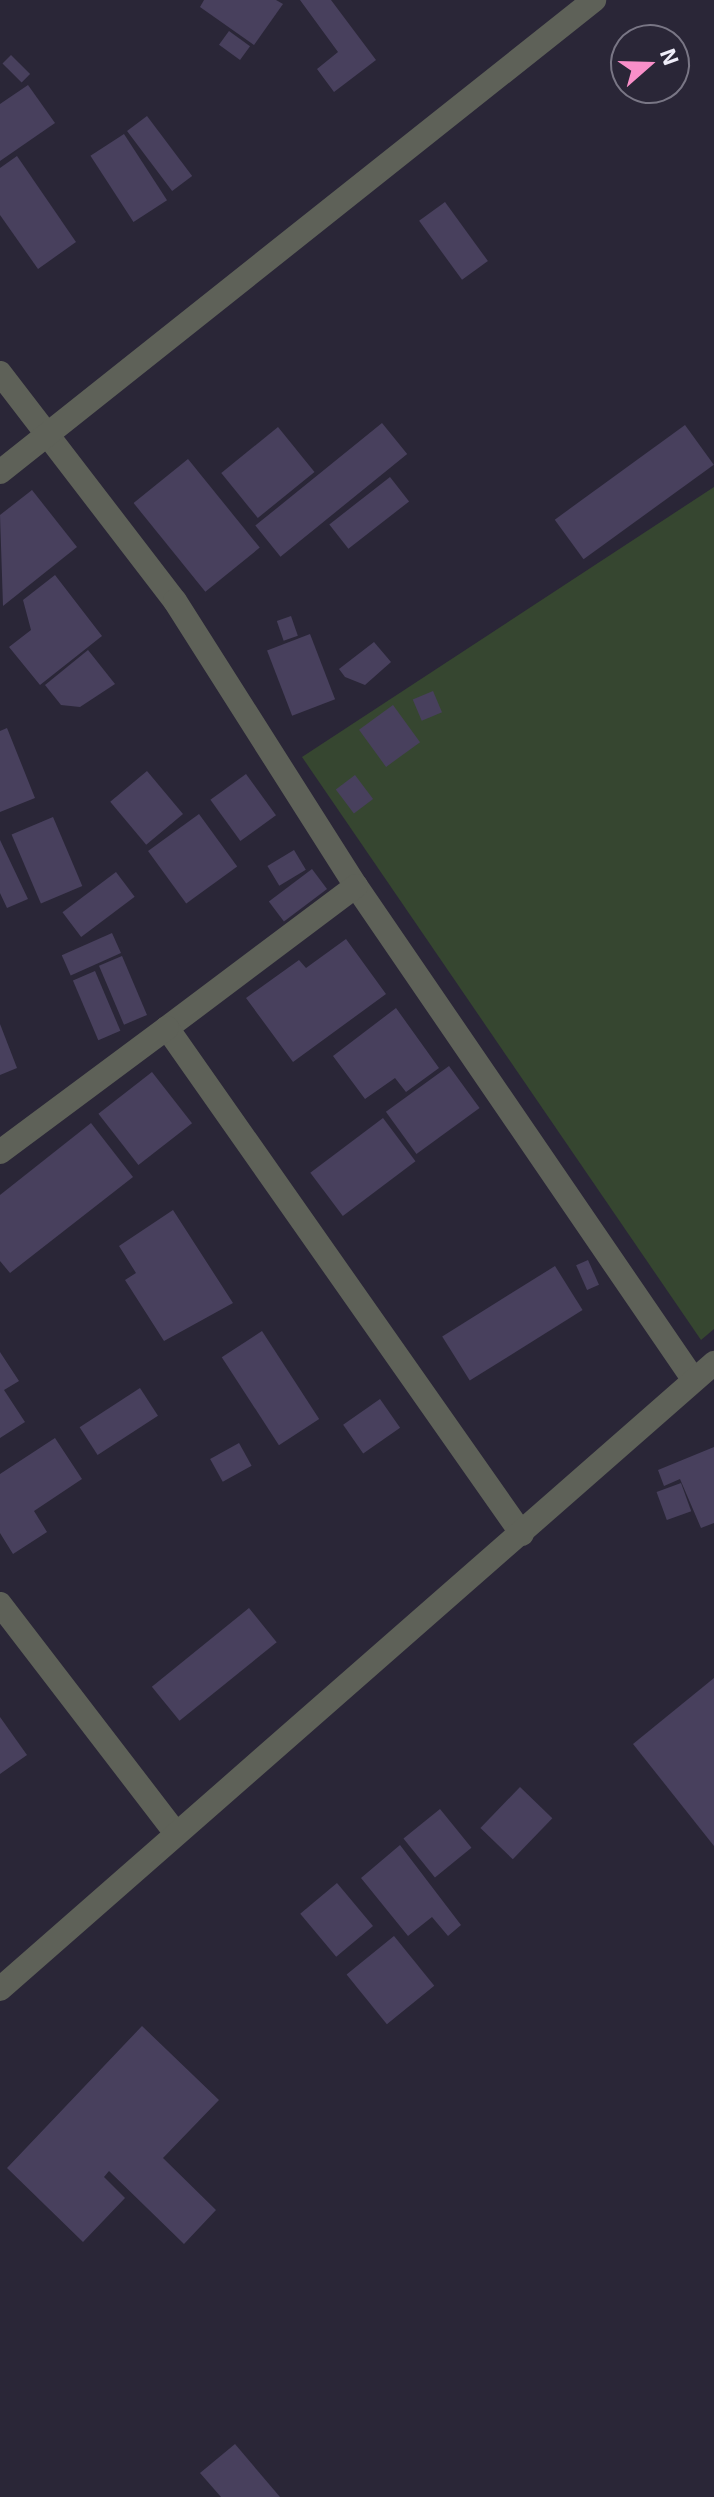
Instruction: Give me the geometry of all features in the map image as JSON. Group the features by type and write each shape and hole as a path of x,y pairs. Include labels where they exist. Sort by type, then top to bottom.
{"street":[{"path":"0,472 594,0"},
{"path":"0,373 175,601 356,886 693,1379"},
{"path":"0,1152 356,886"},
{"path":"167,1028 522,1534"},
{"path":"0,1989 175,1832 522,1534 714,1363"},
{"path":"0,1604 175,1832"}],"green space":[{"path":"714,487 714,1329 701,1340 302,757"}],"building":[{"path":"204,0 276,0 283,4 254,45 200,7"},
{"path":"300,0 331,0 376,60 334,92 317,69 338,52"},
{"path":"229,31 250,46 240,60 219,45"},
{"path":"11,55 30,74 22,83 3,63"},
{"path":"28,85 55,123 0,161 0,104"},
{"path":"147,116 192,176 172,191 127,131"},
{"path":"124,134 167,200 133,222 90,156"},
{"path":"17,156 76,242 38,269 0,215 0,168"},
{"path":"445,202 488,261 462,280 419,221"},
{"path":"382,423 407,454 280,557 255,526"},
{"path":"685,425 714,465 584,559 555,520"},
{"path":"278,427 315,472 258,518 221,473"},
{"path":"188,459 260,548 205,592 134,503"},
{"path":"390,477 409,501 348,549 329,524"},
{"path":"32,490 77,547 3,606 0,515"},
{"path":"55,575 102,636 40,685 9,647 31,630 23,600"},
{"path":"291,616 298,636 284,641 277,621"},
{"path":"310,634 335,699 292,716 267,650"},
{"path":"374,642 391,662 365,685 345,677 339,669"},
{"path":"88,650 115,684 80,707 61,705 45,685"},
{"path":"433,691 442,712 422,721 413,700"},
{"path":"393,705 420,742 386,767 359,730"},
{"path":"7,728 35,798 0,812 0,731"},
{"path":"147,771 183,814 146,845 110,802"},
{"path":"246,774 276,815 240,841 210,800"},
{"path":"355,775 373,799 354,813 336,789"},
{"path":"199,814 237,867 186,904 148,851"},
{"path":"53,817 82,886 41,904 12,835"},
{"path":"0,840 28,899 7,908 0,893"},
{"path":"294,850 306,870 279,886 267,866"},
{"path":"312,869 327,889 284,921 269,901"},
{"path":"116,872 135,897 81,937 62,912"},
{"path":"112,933 121,953 71,975 62,955"},
{"path":"346,939 386,994 293,1062 246,998 299,960 306,968"},
{"path":"122,956 147,1015 124,1025 99,966"},
{"path":"95,971 120,1031 98,1040 73,980"},
{"path":"396,1008 439,1068 406,1092 395,1078 365,1099 333,1056"},
{"path":"0,1024 17,1068 0,1075"},
{"path":"449,1066 480,1108 416,1154 386,1112"},
{"path":"152,1072 192,1123 138,1165 98,1114"},
{"path":"383,1118 415,1161 343,1216 310,1173"},
{"path":"91,1123 133,1177 10,1273 0,1261 0,1195"},
{"path":"173,1210 233,1303 164,1341 125,1280 136,1273 119,1246"},
{"path":"588,1260 599,1285 587,1290 576,1265"},
{"path":"555,1266 583,1310 470,1381 442,1336"},
{"path":"262,1331 319,1419 279,1445 222,1357"},
{"path":"0,1352 19,1381 4,1390 25,1422 0,1438"},
{"path":"140,1388 158,1416 98,1455 80,1427"},
{"path":"380,1399 400,1428 363,1453 343,1425"},
{"path":"55,1438 82,1479 34,1511 47,1532 13,1554 0,1533 0,1474"},
{"path":"239,1443 252,1466 223,1482 210,1459"},
{"path":"714,1447 714,1523 701,1528 680,1479 664,1486 658,1470"},
{"path":"681,1483 691,1511 667,1520 657,1492"},
{"path":"249,1608 277,1642 180,1721 152,1687"},
{"path":"714,1678 714,1846 633,1744"},
{"path":"0,1717 27,1755 0,1774"},
{"path":"520,1787 552,1818 513,1859 480,1828"},
{"path":"440,1809 471,1848 435,1877 403,1839"},
{"path":"400,1845 461,1925 448,1936 432,1917 408,1936 361,1878"},
{"path":"337,1883 373,1926 336,1957 300,1914"},
{"path":"394,1936 434,1986 387,2024 347,1974"},
{"path":"142,2026 219,2100 163,2158 216,2210 184,2244 109,2171 104,2177 125,2198 83,2242 7,2168"},
{"path":"235,2444 280,2497 221,2497 200,2473"}]}
